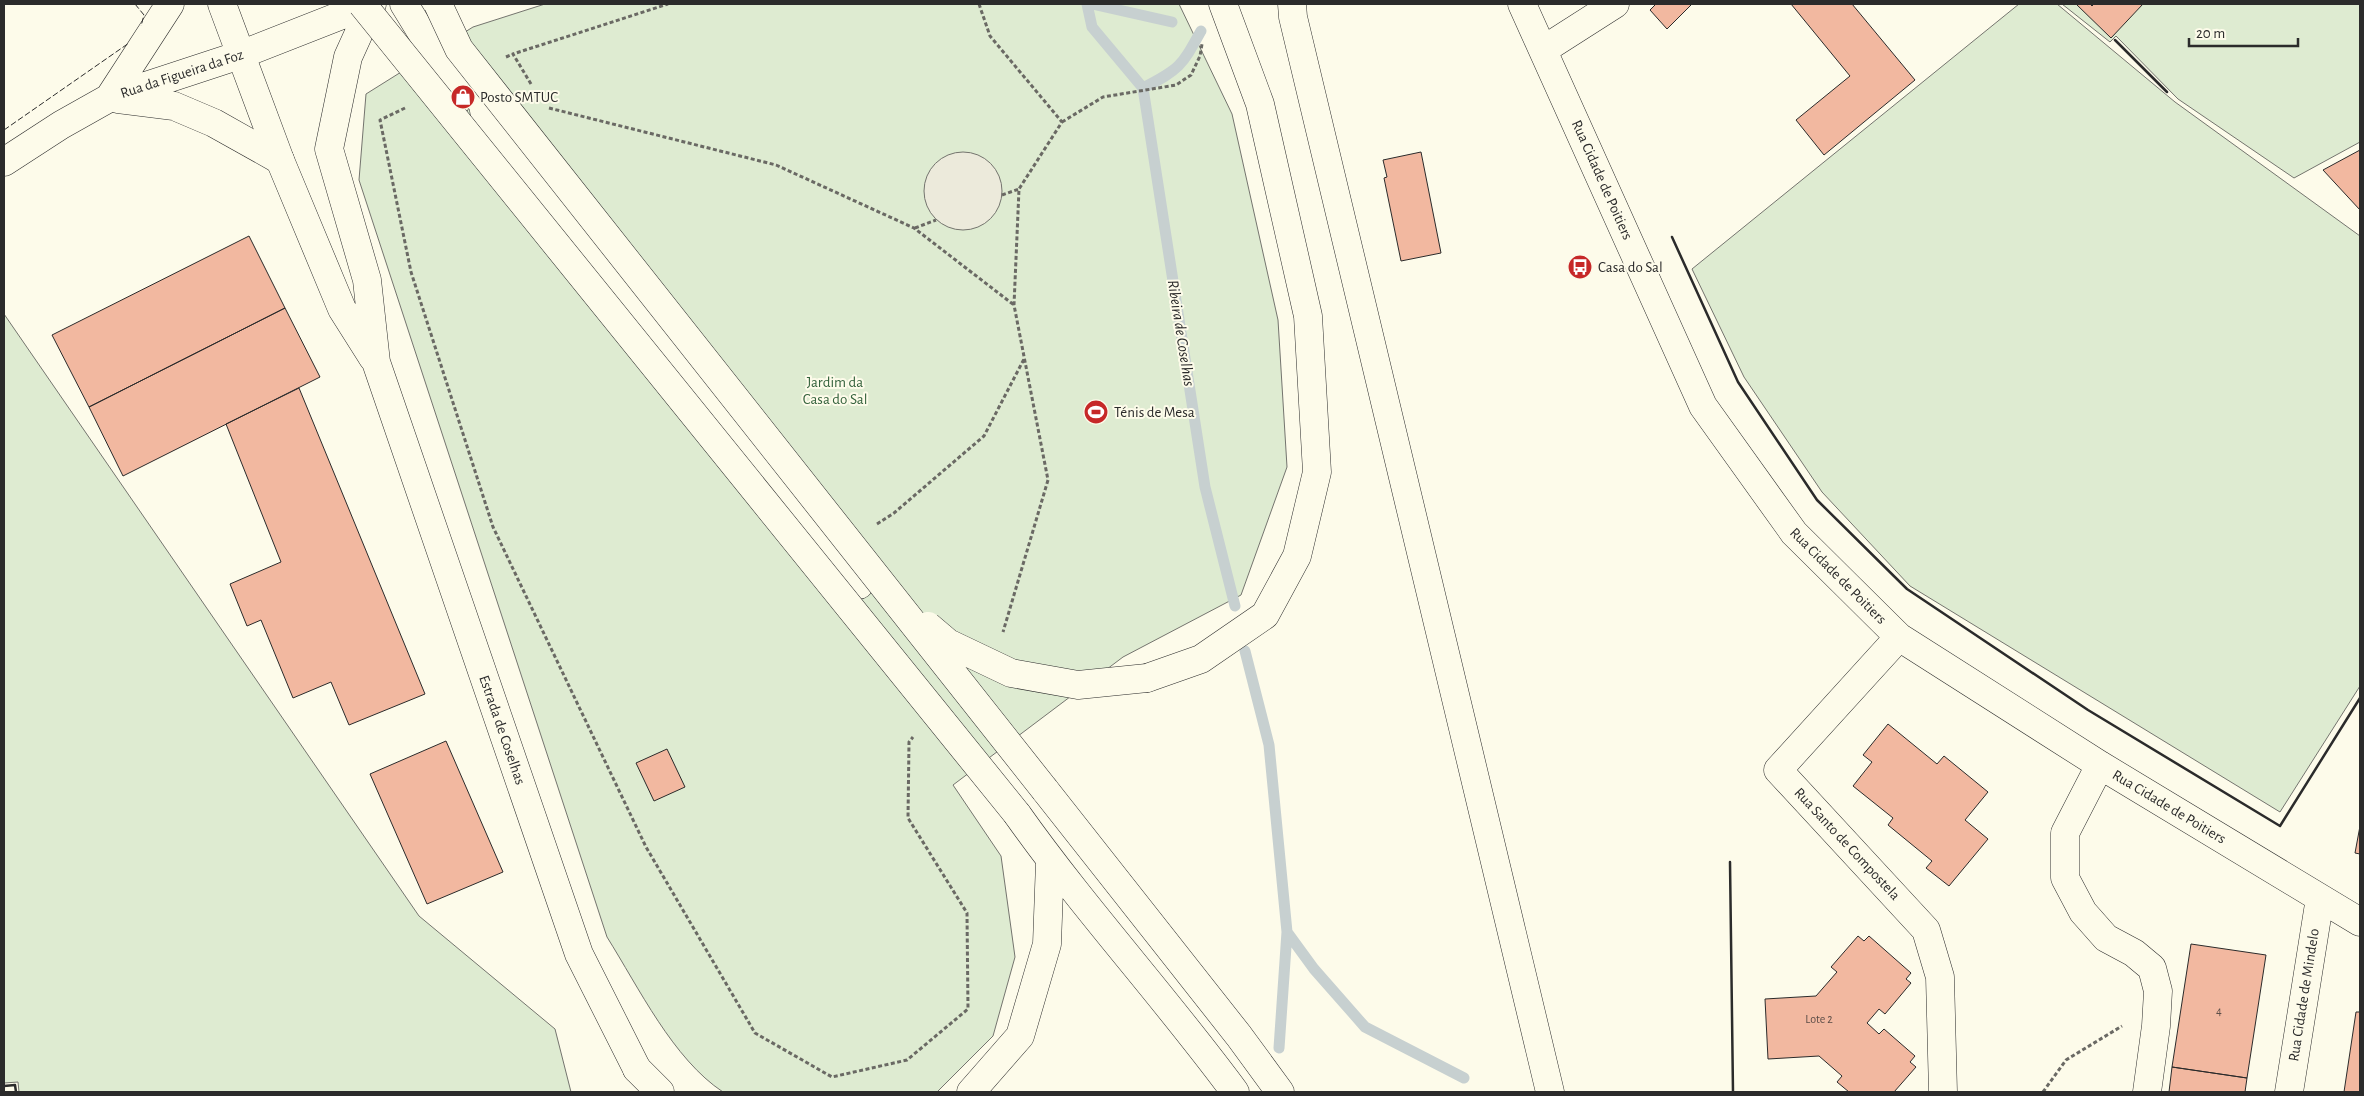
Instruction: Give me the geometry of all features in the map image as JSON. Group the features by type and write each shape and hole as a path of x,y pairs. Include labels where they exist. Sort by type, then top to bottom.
{"main road":[{"path":"170,4 109,98 174,106 214,122 280,160"},
{"path":"222,4 280,160 342,309 376,362"},
{"path":"362,4 1017,814 1050,862 1205,1052 1235,1092"},
{"path":"371,4 348,57 329,149 367,280 376,362"},
{"name":"Rua da Figueira da Foz","path":"4,162 61,125 109,98 240,55 371,4"},
{"path":"404,4 453,84 456,106 467,120 484,123 859,585"},
{"path":"438,4 459,49 895,599 1280,1092"},
{"path":"895,599 948,643 1011,673 1078,685 1147,678 1201,659 1264,615 1297,556 1317,472 1308,316 1260,104 1223,4"},
{"path":"1292,4 1298,36 1550,1092"},
{"name":"Rua Cidade de Poitiers","path":"1522,4 1703,406 1794,534 1899,637 2100,765 2360,922"},
{"path":"1543,50 1615,4"},
{"name":"Estrada de Coselhas","path":"376,362 579,954 640,1080 660,1092"},
{"name":"Rua Santo de Compostela","path":"1899,637 1778,770 1926,930 1940,977 1943,1092"},
{"path":"2100,765 2065,833 2065,878 2083,912 2106,938 2134,953 2152,968 2158,991 2156,1026 2147,1092"},
{"path":"971,1092 1020,1036 1047,944 1050,862"},
{"name":"Rua Cidade de Mindelo","path":"2289,1092 2320,898"}],"path":[{"path":"536,92 513,54 668,4"},
{"path":"979,4 990,36 1062,122"},
{"path":"1001,640 1048,480 1014,305 1019,189 1062,122 1103,97 1163,88 1191,76 1200,56 1202,42"},
{"path":"551,115 545,107 776,165 914,228 1014,305"},
{"path":"380,120 411,272 497,536 646,847 755,1033 832,1077 907,1060 968,1009 967,913 908,818 909,742 915,734"},
{"path":"1002,195 1019,189"},
{"path":"914,228 936,220"},
{"path":"877,524 894,513 984,436 1024,358"},
{"path":"871,516 883,532"},
{"path":"2042,1092 2066,1060 2129,1022"}],"green space":[{"name":"Jardim da Casa do Sal","path":"545,4 1179,4 1232,114 1278,320 1287,467 1241,595 1123,657 953,785 1001,856 1015,957 993,1036 937,1092 723,1092 688,1061 673,1042 658,1021 607,937 359,180 366,94 473,27"},
{"path":"2019,4 2057,4 2175,102 2360,236 2360,686 2280,812 1910,586 1822,492 1744,377 1692,269"},
{"path":"2062,4 2360,4 2360,142 2294,178 2178,99 2116,36 2110,42"},
{"path":"4,314 419,916 555,1029 571,1092 19,1092 18,1082 4,1083"}],"shaded area":[{"path":"955,152 971,152 985,158 996,169 1002,183 1002,199 996,213 985,224 971,230 955,230 941,224 930,213 924,199 924,183 930,169 941,158"}],"building":[{"path":"1656,4 1692,4 1667,29 1650,10"},
{"path":"1791,4 1852,4 1915,80 1824,155 1796,120 1850,76"},
{"path":"2076,4 2090,4 2092,6 2094,4 2143,4 2111,38"},
{"path":"2360,150 2360,210 2323,170"},
{"path":"1421,152 1441,253 1401,261 1384,178 1387,177 1383,160"},
{"path":"249,236 285,308 89,407 52,335"},
{"path":"285,308 320,377 123,476 89,407"},
{"path":"299,388 425,694 349,725 331,682 293,698 261,620 247,626 230,584 281,562 226,424"},
{"path":"1888,724 1937,764 1944,756 1988,792 1965,820 1988,839 1949,886 1926,868 1932,861 1888,825 1893,818 1853,786 1872,762 1863,755"},
{"path":"446,741 503,872 427,904 370,774"},
{"path":"667,749 685,787 654,801 636,763"},
{"path":"2360,826 2360,854 2355,853"},
{"path":"1858,936 1864,941 1869,936 1911,973 1906,979 1911,983 1885,1014 1879,1009 1867,1023 1879,1034 1884,1029 1915,1056 1910,1062 1916,1067 1894,1092 1849,1092 1837,1082 1842,1076 1819,1056 1768,1059 1765,999 1816,996 1837,972 1831,967"},
{"path":"2191,944 2266,955 2247,1078 2172,1067"},
{"path":"2356,1012 2360,1012 2360,1092 2344,1092"},
{"path":"2172,1067 2247,1078 2245,1092 2169,1092"}],"waterway":[{"path":"1087,4 1092,27 1143,88 1165,76 1178,66 1184,60 1201,31"},
{"path":"1092,4 1172,22"},
{"name":"Ribeira de Coselhas","path":"1143,88 1205,487 1235,606"},
{"path":"1245,651 1269,745 1287,932 1314,969 1365,1027 1464,1078"},
{"path":"1279,1048 1287,932"}],"fence":[{"path":"135,4 144,15 141,26"},
{"path":"4,130 129,43"}],"wall":[{"path":"2115,40 2167,92"},
{"path":"1672,237 1738,382 1817,500 1907,589 2088,710 2280,826 2360,698"},
{"path":"1730,862 1733,1092"},
{"path":"4,1086 15,1085 16,1092"}],"place":[{"name":"Posto SMTUC","path":"463,97"},
{"name":"Casa do Sal","path":"1580,267"},
{"name":"Ténis de Mesa","path":"1096,412"}]}
